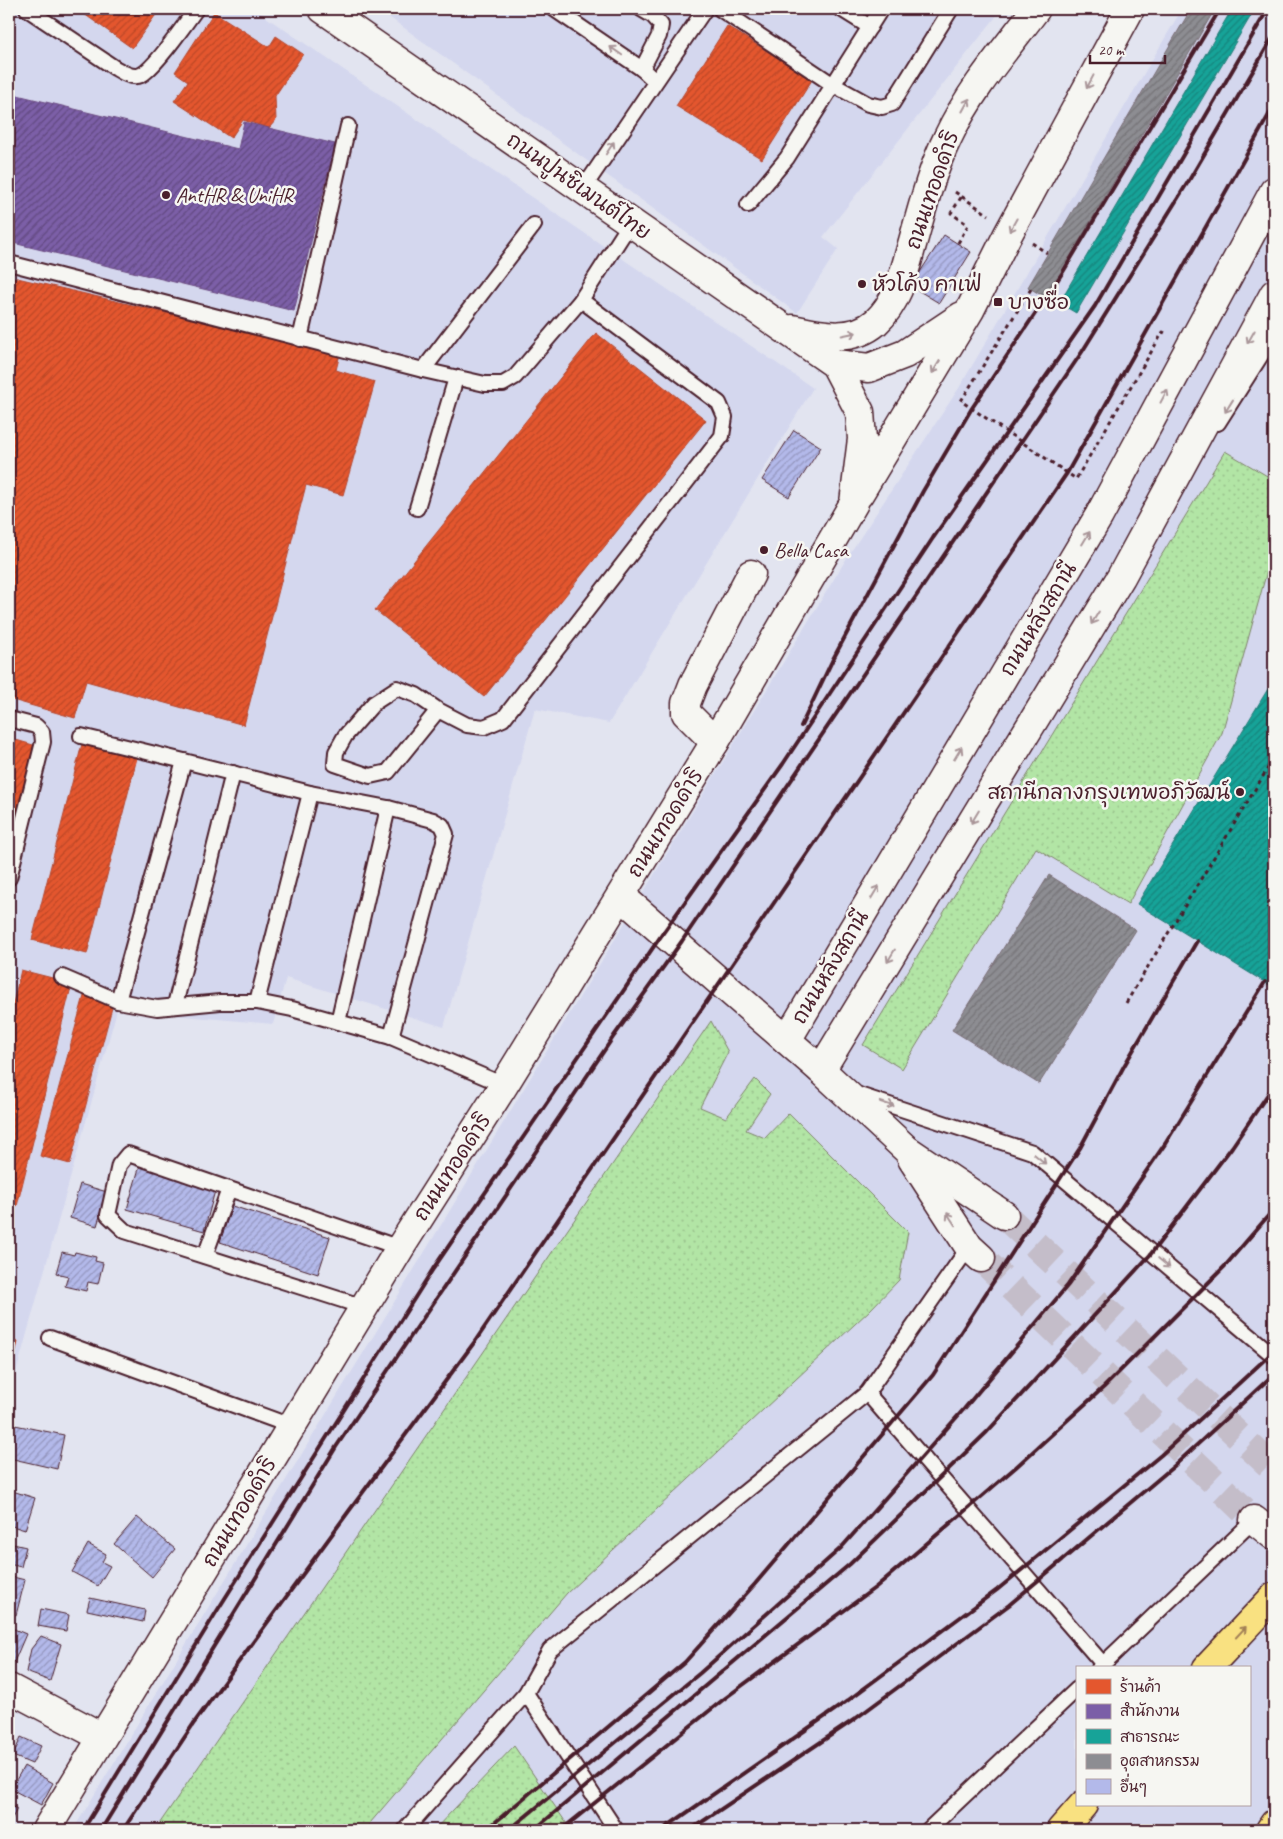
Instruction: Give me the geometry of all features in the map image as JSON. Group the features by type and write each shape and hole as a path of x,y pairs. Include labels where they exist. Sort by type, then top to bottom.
{"highway":[{"path":"1209,1666 1274,1597"},
{"path":"1061,1830 1082,1806"},
{"path":"1270,1830 1274,1824"}],"street":[{"name":"ถนนปูนซิเมนต์ไทย","path":"323,9 835,364"},
{"name":"ถนนเทอดดำริ","path":"784,327 820,335 841,336 854,334 865,329 884,313 898,291 927,195 948,137 971,95 1036,9"},
{"name":"ถนนเทอดดำริ","path":"46,1830 400,1248 504,1085 715,742 854,503 970,310 1007,236 1130,9"},
{"name":"ถนนหลังสถานี","path":"787,1040 1099,516 1274,191"},
{"path":"822,1070 1121,577 1274,294"},
{"name":"ถนนเทอดดำริ","path":"835,364 869,368 905,354 970,310"},
{"name":"ถนนเทอดดำริ","path":"835,364 860,412 862,439 854,503"},
{"path":"715,742 686,713 686,703 693,685 751,574"},
{"path":"621,896 822,1070 906,1149 1004,1215"},
{"path":"906,1149 975,1252"},
{"path":"9,1688 102,1737"}],"lane":[{"path":"27,9 115,68 130,75 140,75 150,66 173,41 196,9"},
{"path":"554,9 642,69 655,81"},
{"path":"641,9 653,16 661,26 659,36 642,69"},
{"path":"583,189 705,9"},
{"path":"720,9 832,84 868,104 882,107 892,104 951,9"},
{"path":"841,9 870,27"},
{"path":"748,205 786,158 880,9"},
{"path":"300,339 348,126"},
{"path":"9,263 423,370 485,384 503,384 515,377 581,300 631,222"},
{"path":"423,370 534,225"},
{"path":"438,710 388,772 370,776 335,764 336,752 344,736 374,703 397,688 416,695 438,710 467,724 484,727 503,719 722,436 725,417 719,403 581,300"},
{"path":"1121,577 1274,335"},
{"path":"417,508 456,378"},
{"path":"9,719 36,726 42,732 43,742 9,878"},
{"path":"81,736 310,793 388,808 433,820 442,825 446,834 390,1037"},
{"path":"118,1001 184,761"},
{"path":"175,1005 233,773"},
{"path":"257,1002 310,793"},
{"path":"338,1022 388,808"},
{"path":"62,977 118,1001 157,1008 220,1002 257,1002 292,1009 390,1037 504,1085"},
{"path":"841,1089 1032,1152 1274,1356"},
{"path":"364,1307 125,1231 108,1215 119,1165 128,1154 400,1248"},
{"path":"205,1256 229,1189"},
{"path":"405,1830 526,1693 550,1650 866,1393 975,1252"},
{"path":"50,1338 291,1426"},
{"path":"866,1393 1101,1666 1267,1526"},
{"path":"928,1830 1076,1690"},
{"path":"526,1693 616,1830"}],"path":[{"path":"958,244 968,225 951,213 962,196"},
{"path":"1031,289 961,401 1076,479 1163,332 1190,348"},
{"path":"1126,1003 1274,758"}],"shaded area":[{"path":"9,9 254,9 813,388 609,723 535,709 444,1027 286,978 273,1024 117,1010 9,1398"},
{"path":"378,9 1002,9 823,237 838,249 797,313"},
{"path":"1182,9 1274,9 1274,1830 73,1830 848,556 959,388"}],"green space":[{"path":"1225,451 1274,480 1274,546 1222,733 1128,904 1036,848 902,1069 863,1045"},
{"path":"711,1021 728,1052 700,1107 726,1118 755,1079 770,1094 746,1130 765,1138 789,1113 908,1232 899,1280 870,1310 567,1593 364,1830 155,1830"},
{"path":"514,1746 571,1830 434,1830"}],"building: ร้านค้า":[{"path":"77,9 160,9 132,48"},
{"path":"214,12 269,47 276,36 303,54 275,96 276,120 269,128 243,120 231,138 174,101 188,81 175,72"},
{"path":"727,26 812,80 762,159 676,106"},
{"path":"9,276 340,354 336,370 375,382 343,495 306,485 244,725 86,681 75,718 9,699"},
{"path":"596,333 706,420 484,697 375,610"},
{"path":"84,736 139,750 87,954 32,940"},
{"path":"9,738 40,747 9,868"},
{"path":"21,970 72,983 17,1206 9,1204 9,1020"},
{"path":"84,996 113,1004 70,1164 40,1156"},
{"path":"9,1339 18,1342 9,1377"}],"building: สำนักงาน":[{"name":"AntHR & UniHR","path":"9,93 238,149 244,122 335,144 294,311 9,242"}],"building: สาธารณะ":[{"path":"1232,9 1255,9 1076,313 1059,303"},
{"name":"สถานีกลางกรุงเทพอภิวัฒน์","path":"1274,679 1274,988 1137,904"}],"building: อุตสาหกรรม":[{"path":"1191,9 1215,9 1046,298 1028,287"},
{"path":"1049,875 1136,930 1039,1084 952,1030"}],"building: อื่นๆ":[{"path":"944,235 971,252 939,303 911,286"},
{"path":"794,430 821,447 789,497 762,480"},
{"path":"140,1165 216,1187 204,1231 127,1209"},
{"path":"80,1184 107,1192 97,1226 70,1218"},
{"path":"232,1206 330,1237 318,1274 220,1242"},
{"path":"62,1252 74,1255 75,1252 96,1257 95,1261 103,1263 98,1284 88,1282 86,1291 65,1286 68,1276 56,1273"},
{"path":"15,1425 64,1435 57,1469 9,1458"},
{"path":"9,1490 35,1498 25,1530 9,1525"},
{"path":"137,1517 175,1549 152,1577 114,1544"},
{"path":"9,1543 26,1547 21,1567 9,1564"},
{"path":"88,1544 106,1554 102,1562 110,1566 98,1586 72,1572"},
{"path":"9,1576 25,1580 16,1615 9,1613"},
{"path":"90,1598 145,1610 143,1622 87,1610"},
{"path":"41,1609 69,1615 66,1631 38,1626"},
{"path":"9,1627 26,1634 14,1662 9,1660"},
{"path":"41,1636 61,1644 50,1681 26,1672 31,1649"},
{"path":"21,1737 41,1746 32,1764 13,1756"},
{"path":"24,1766 53,1783 41,1805 11,1789"},
{"path":"9,1804 17,1809 9,1824"}],"tunnel":[{"path":"1004,1215 1274,1469"},
{"path":"981,1258 1254,1520"}],"railway":[{"path":"801,726 832,661 923,491 972,408 1063,272 1220,9"},
{"path":"83,1830 217,1611 433,1269 663,933 783,764 933,538 1095,306 1268,9"},
{"path":"101,1830 336,1447 614,1036 682,941 1082,352 1188,182 1274,35"},
{"path":"123,1830 194,1723 476,1340 1067,473 1274,106"},
{"path":"486,1830 685,1662 755,1584 933,1375 1080,1148 1124,1066 1197,941"},
{"path":"509,1830 700,1673 841,1548 964,1409 1068,1285 1165,1144 1265,982"},
{"path":"534,1830 850,1564 987,1432 1150,1255 1232,1147 1274,1085"},
{"path":"561,1830 724,1699 876,1587 1016,1467 1104,1387 1225,1266 1274,1209"},
{"path":"662,1830 843,1704 997,1590 1161,1455 1274,1351"},
{"path":"690,1830 855,1719 1009,1605 1174,1466 1274,1374"}],"place":[{"name":"AntHR & UniHR","path":"166,195"},
{"name":"หัวโค้ง คาเฟ่","path":"862,284"},
{"name":"บางซื่อ","path":"998,302"},
{"name":"Bella Casa","path":"764,550"},
{"name":"สถานีกลางกรุงเทพอภิวัฒน์","path":"1240,792"}]}
